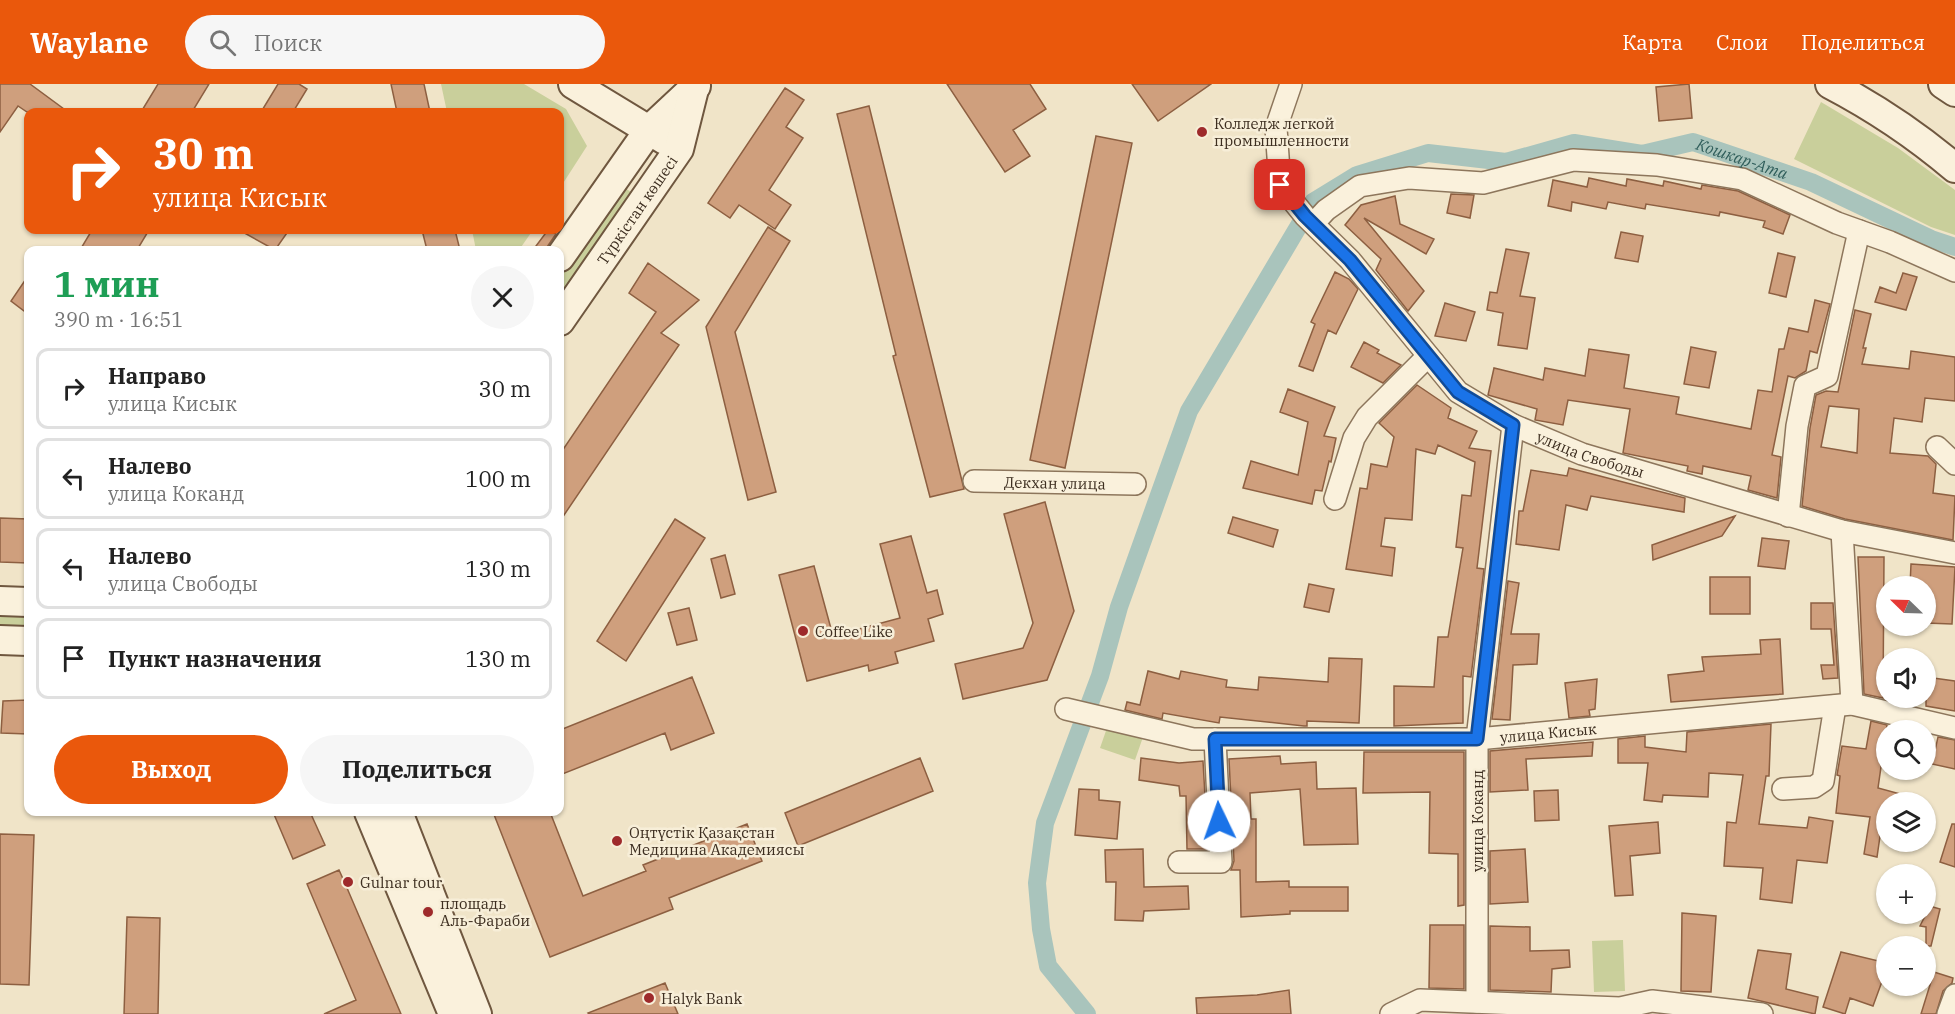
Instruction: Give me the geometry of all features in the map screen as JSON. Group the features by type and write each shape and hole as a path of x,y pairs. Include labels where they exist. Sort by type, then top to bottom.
{"main road":[{"path":"573,84 679,149"},
{"path":"1830,84 1856,98 1926,144 1955,168"},
{"path":"1872,84 1955,142"},
{"path":"1943,84 1955,92"},
{"name":"Түркістан көшесі","path":"564,251 649,130 696,86"},
{"name":"Түркістан көшесі","path":"564,315 679,149 696,86"},
{"path":"0,601 24,602"},
{"path":"0,640 24,641"},
{"path":"371,816 453,1014"},
{"path":"400,816 477,1014"}],"street":[{"name":"улица Свободы","path":"1291,84 1276,128 1280,185 1305,216 1350,260 1458,392 1513,425 1582,454 1842,531 1955,553"},
{"path":"1314,223 1326,210 1360,186 1409,178 1483,183 1573,160 1657,165 1742,179 1955,271"},
{"path":"1788,516 1797,426 1805,386 1827,376 1859,231"},
{"path":"1335,499 1354,438 1367,417 1428,356 1434,363"},
{"name":"улица Коканд","path":"1477,1002 1477,739 1513,425"},
{"path":"1937,447 1955,464"},
{"name":"Декхан улица","path":"974,481 1135,484"},
{"path":"1784,789 1814,787 1823,781 1843,705 1842,531"},
{"name":"улица Кисык","path":"1067,709 1193,739 1477,739 1843,705 1955,728"},
{"path":"1179,862 1221,862 1215,739"},
{"path":"1948,1014 1955,995"},
{"path":"1391,1014 1420,1000 1630,1010 1652,1001 1762,1014"}],"green space":[{"path":"441,84 524,84 566,109 587,146 564,182 564,108 446,108"},
{"path":"1821,102 1898,148 1955,190 1955,235 1931,227 1794,159"},
{"path":"615,181 641,199 564,310 564,256"},
{"path":"473,234 530,234 522,246 475,246"},
{"path":"0,610 24,611 24,630 0,630"},
{"path":"1108,725 1143,737 1135,760 1100,748"},
{"path":"1623,940 1625,991 1594,992 1592,941"}],"building":[{"path":"0,84 30,84 63,108 24,108 24,110 18,106 0,132"},
{"path":"158,84 209,84 194,108 143,108"},
{"path":"278,84 299,84 307,89 295,108 263,108"},
{"path":"391,84 424,84 429,108 396,108"},
{"path":"947,84 1030,84 1046,109 1013,130 1030,156 1005,172"},
{"path":"1132,84 1211,84 1158,121"},
{"path":"1689,84 1692,118 1659,121 1656,87"},
{"path":"785,88 804,100 786,127 803,138 769,190 791,205 775,229 739,205 730,218 708,203"},
{"path":"869,106 964,489 930,497 893,356 896,355 837,114"},
{"path":"1096,136 1132,143 1065,468 1030,460"},
{"path":"1589,178 1626,186 1627,179 1663,186 1664,181 1701,189 1702,185 1738,191 1790,215 1783,234 1763,227 1765,221 1720,212 1719,216 1646,204 1645,209 1608,202 1606,209 1572,202 1571,211 1548,206 1553,180 1587,187"},
{"path":"1451,194 1474,195 1470,218 1447,213"},
{"path":"1395,196 1400,224 1434,239 1426,254 1364,218 1424,291 1408,311 1376,270 1381,259 1345,225 1361,205"},
{"path":"768,227 790,241 735,332 776,492 748,500 706,327"},
{"path":"1621,232 1643,236 1638,262 1615,258"},
{"path":"90,234 147,234 139,246 82,246"},
{"path":"246,234 286,234 278,246 268,246"},
{"path":"423,234 456,234 459,246 426,246"},
{"path":"545,234 556,234 548,246 536,246"},
{"path":"1506,249 1529,253 1520,296 1535,298 1527,349 1498,345 1503,313 1487,310 1490,292 1497,293"},
{"path":"1778,253 1795,257 1786,297 1769,293"},
{"path":"648,263 699,300 661,333 679,345 564,515 564,448 656,312 629,293"},
{"path":"1335,272 1349,279 1358,289 1336,334 1328,330 1313,371 1299,366 1315,324 1311,322"},
{"path":"1903,273 1917,277 1906,310 1875,302 1880,287 1896,293"},
{"path":"24,282 24,311 11,301"},
{"path":"1815,300 1830,304 1817,353 1810,351 1806,371 1795,378 1788,376 1772,455 1781,457 1777,498 1748,490 1751,476 1703,466 1702,474 1687,471 1688,466 1623,453 1630,409 1568,400 1563,425 1535,420 1537,409 1488,395 1494,368 1543,380 1545,368 1585,376 1589,349 1629,355 1624,388 1679,397 1676,414 1751,429 1758,390 1772,392 1779,349 1784,349 1789,328 1808,332"},
{"path":"1445,303 1475,312 1466,341 1435,336"},
{"path":"1855,310 1871,314 1863,348 1866,348 1862,364 1909,369 1911,351 1955,357 1955,401 1925,398 1922,422 1894,418 1890,453 1928,456 1936,464 1933,493 1955,496 1953,540 1845,519 1802,506 1810,428 1816,395 1826,391 1838,392","holes":["1829,406 1859,409 1857,453 1821,447"]},
{"path":"1364,342 1379,350 1377,353 1401,365 1383,383 1351,367"},
{"path":"1691,347 1716,352 1709,388 1684,384"},
{"path":"1417,385 1451,408 1448,418 1477,431 1469,448 1491,451 1477,568 1484,569 1471,677 1463,676 1463,723 1394,726 1394,686 1434,687 1438,637 1448,637 1463,548 1456,547 1462,495 1471,496 1475,462 1438,445 1435,454 1416,449 1412,520 1385,518 1381,546 1395,548 1392,576 1346,569 1360,488 1367,489 1371,464 1387,467 1394,437 1379,423"},
{"path":"1288,389 1335,407 1324,436 1336,438 1331,462 1329,461 1322,491 1315,490 1312,504 1243,488 1251,461 1298,475 1308,422 1280,412"},
{"path":"1569,468 1685,498 1684,512 1591,496 1587,510 1566,505 1559,550 1516,544 1519,511 1523,511 1531,470 1567,476"},
{"path":"1045,502 1074,611 1047,680 963,699 955,664 1023,648 1033,623 1004,514"},
{"path":"1735,516 1722,536 1653,560 1652,545"},
{"path":"1233,517 1278,530 1273,547 1228,533"},
{"path":"0,518 24,519 24,563 0,562"},
{"path":"675,519 705,538 626,661 597,641"},
{"path":"911,536 927,593 937,590 943,614 928,619 934,641 895,652 898,663 869,671 868,665 807,681 779,575 814,566 833,636 900,618 880,544"},
{"path":"1762,538 1789,541 1785,569 1758,566"},
{"path":"725,555 735,594 721,598 711,559"},
{"path":"1858,557 1884,557 1884,576 1876,576 1876,636 1883,636 1883,648 1876,648 1876,697 1864,694"},
{"path":"1911,564 1955,567 1952,624 1936,623 1936,576 1910,576"},
{"path":"1710,577 1750,577 1750,614 1710,614"},
{"path":"1508,581 1519,583 1511,634 1539,634 1537,664 1513,665 1510,720 1492,719"},
{"path":"1309,584 1334,589 1329,612 1304,607"},
{"path":"1811,603 1833,603 1838,678 1823,679 1821,665 1834,665 1831,629 1811,629"},
{"path":"689,608 697,640 677,645 668,613"},
{"path":"1780,639 1783,694 1671,702 1668,675 1704,671 1702,657 1761,654 1760,640"},
{"path":"1329,658 1362,659 1359,723 1307,721 1307,726 1304,726 1220,717 1219,723 1163,713 1162,719 1125,710 1127,702 1140,705 1148,671 1179,679 1181,671 1227,680 1226,687 1258,690 1259,677 1328,682"},
{"path":"692,677 714,733 671,750 665,733 564,773 564,728"},
{"path":"1936,678 1955,681 1955,711 1936,708"},
{"path":"1597,679 1595,709 1589,710 1590,716 1569,718 1565,683"},
{"path":"24,700 24,734 1,733 3,701"},
{"path":"1871,721 1876,722 1876,780 1879,780 1878,788 1893,792 1876,792 1877,857 1864,854 1870,817 1836,813 1840,776 1837,775 1842,746 1866,749"},
{"path":"1771,724 1769,776 1766,776 1759,824 1807,828 1809,817 1833,821 1827,863 1797,860 1792,903 1760,899 1763,868 1724,866 1727,822 1736,823 1743,775 1709,773 1708,797 1663,795 1662,802 1644,800 1648,763 1618,763 1618,739 1645,736 1645,747 1686,752 1687,732"},
{"path":"1938,737 1955,740 1955,769 1936,765"},
{"path":"1593,742 1592,756 1526,759 1528,790 1490,792 1490,751"},
{"path":"1364,752 1464,752 1464,905 1458,906 1458,854 1429,853 1430,792 1363,793"},
{"path":"1280,756 1281,764 1316,762 1317,789 1356,788 1358,844 1304,845 1300,789 1250,793 1251,819 1256,819 1256,882 1289,881 1289,887 1348,887 1348,911 1290,911 1290,914 1241,917 1240,870 1231,870 1234,861 1229,759"},
{"path":"920,758 933,791 798,846 785,813"},
{"path":"1141,758 1179,763 1203,761 1208,849 1187,849 1186,796 1180,796 1179,786 1139,780"},
{"path":"1079,789 1099,790 1099,800 1120,802 1117,839 1075,835"},
{"path":"1558,790 1559,820 1535,821 1534,791"},
{"path":"275,816 312,816 325,845 293,859"},
{"path":"495,816 552,816 583,896 646,871 643,865 747,824 762,861 669,898 673,909 550,957"},
{"path":"1658,822 1660,853 1630,856 1633,895 1615,896 1609,826"},
{"path":"1952,824 1955,824 1955,867 1940,862"},
{"path":"0,834 34,835 29,985 0,984"},
{"path":"1143,849 1144,887 1188,886 1189,909 1144,911 1143,921 1115,920 1116,882 1106,882 1105,850"},
{"path":"1525,849 1528,902 1490,904 1490,851"},
{"path":"339,870 401,1014 324,1014 356,1000 307,884"},
{"path":"1936,908 1940,909 1933,936 1926,936 1926,927 1920,926 1921,924 1936,924"},
{"path":"1682,913 1716,916 1711,992 1681,991"},
{"path":"127,917 160,918 158,1014 124,1014"},
{"path":"1430,925 1464,925 1464,989 1429,988"},
{"path":"1490,926 1530,927 1530,951 1569,950 1570,967 1552,969 1551,992 1490,990"},
{"path":"1758,950 1791,954 1786,989 1818,997 1815,1014 1748,998"},
{"path":"1841,952 1876,960 1877,996 1873,1006 1850,998 1845,1014 1823,1007"},
{"path":"1936,973 1953,978 1952,983 1943,991 1936,1014 1921,1014 1927,996 1936,996"},
{"name":"Halyk Bank","path":"665,983 678,1014 588,1013"},
{"path":"1289,990 1291,1014 1197,1014 1196,998 1257,995"}],"waterway":[{"name":"Кошкар-Ата","path":"1087,1014 1048,966 1041,929 1037,883 1045,823 1100,676 1119,607 1189,411 1313,202 1357,175 1428,153 1506,162 1574,143 1642,154 1693,142 1811,182 1931,239 1955,247"}],"place":[{"name":"Колледж легкой промышленности","path":"1202,132"},
{"name":"Coffee Like","path":"803,631"},
{"name":"Оңтүстік Қазақстан Медицина Академиясы","path":"617,841"},
{"name":"Gulnar tour","path":"348,882"},
{"name":"площадь Аль-Фараби","path":"428,912"},
{"name":"Halyk Bank","path":"649,998"}],"route":[{"path":"1219,821 1215,739 1477,739 1513,425 1458,392 1350,260 1305,216 1280,185"}]}
